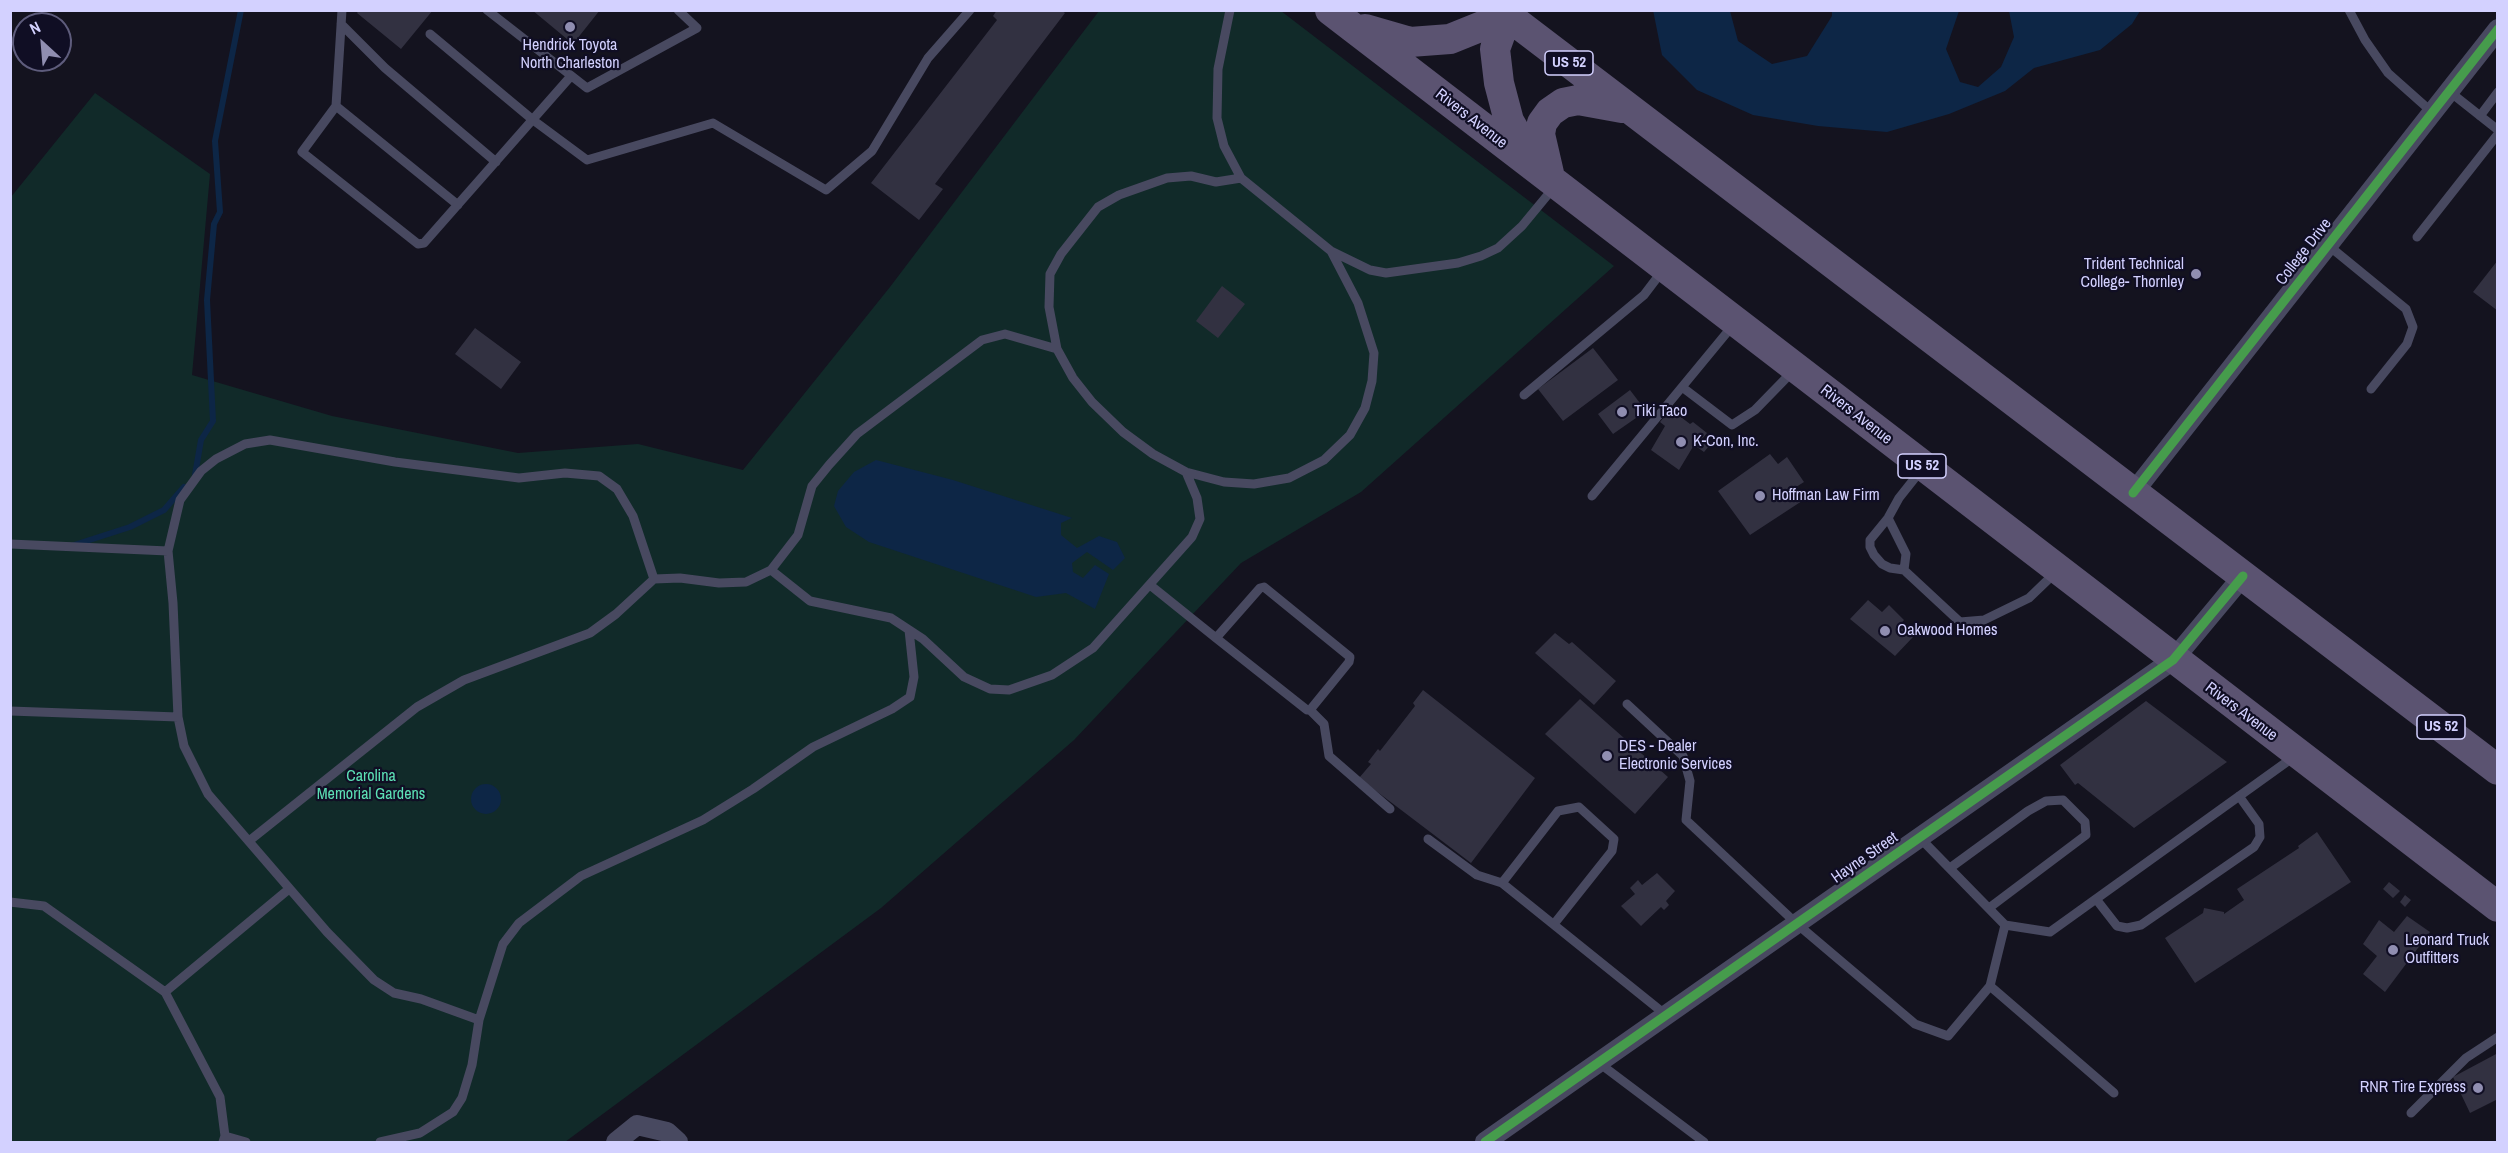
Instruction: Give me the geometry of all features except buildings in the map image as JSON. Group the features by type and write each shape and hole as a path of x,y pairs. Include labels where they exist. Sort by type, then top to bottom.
{"main road":[{"path":"1339,17 1386,10"},
{"path":"1339,17 1410,42 1450,39 1506,12"},
{"path":"1506,12 1495,50 1499,83 1509,121 1548,178"},
{"name":"US 52","path":"1506,12 1631,110 2498,770"},
{"name":"Rivers Avenue","path":"1339,17 2173,660 2498,907"},
{"path":"1548,178 1540,134 1542,123 1550,112 1563,103 1578,100 1631,110"}],"street":[{"name":"College Drive","path":"2133,492 2498,29"},
{"name":"Hayne Street","path":"1485,1143 2173,660 2243,576"},
{"path":"616,1143 637,1125 667,1132 678,1143"}],"lane":[{"path":"342,10 336,105 302,152 418,244 424,243 571,76"},
{"path":"487,10 587,88 697,28 678,10"},
{"path":"430,34 533,120 587,160 713,123 826,190 872,151 928,58 970,10"},
{"path":"1230,10 1218,69 1217,118 1224,146 1241,178 1331,251 1370,270 1386,273 1458,263 1481,256 1498,248 1522,226 1548,178"},
{"path":"2349,10 2365,40 2388,73 2433,113"},
{"path":"341,24 385,68 496,162"},
{"path":"2417,237 2498,132 2450,92"},
{"path":"2480,116 2498,92"},
{"path":"336,105 458,205"},
{"path":"1241,178 1216,182 1191,176 1167,178 1119,195 1098,207 1061,254 1050,274 1049,307 1057,349 1092,402 1123,432 1154,454 1186,472 1224,482 1254,484 1288,478 1324,460 1350,435 1365,408 1372,381 1374,353 1358,303 1331,251"},
{"path":"2329,246 2406,309 2413,327 2406,344 2371,389"},
{"path":"1524,394 1644,295 1665,268"},
{"path":"1592,496 1735,322"},
{"path":"249,842 417,707 464,680 590,633 616,614 654,579 719,583 746,582 771,570 798,535 812,486 857,434 982,340 1005,334 1057,349"},
{"path":"1682,387 1732,425 1755,410 1796,369"},
{"path":"479,1020 421,999 394,993 374,980 355,963 208,794 184,746 178,717 173,603 168,551 180,500 201,471 216,459 245,444 270,440 395,462 519,478 565,473 599,476 616,489 633,516 654,579"},
{"path":"1924,467 1870,540 1870,547 1882,564 1904,570 1960,622 1984,620 2029,598 2058,571"},
{"path":"771,570 810,601 891,618 923,639 964,676 990,689 1009,690 1052,675 1093,648 1192,537 1200,519 1197,498 1186,472"},
{"path":"1888,518 1906,554 1904,570"},
{"path":"10,544 168,551"},
{"path":"1150,585 1307,710 1310,710 1324,724 1329,756 1390,809"},
{"path":"1216,638 1260,588 1264,587 1350,657 1350,662 1310,710"},
{"path":"380,1143 420,1133 453,1112 462,1098 472,1065 479,1020 503,944 519,923 580,876 703,820 753,789 813,747 892,709 910,697 914,677 909,630"},
{"path":"1627,704 1683,756 1690,781 1686,820 1797,924 1915,1023 1948,1036 1990,986 2005,925"},
{"path":"10,711 178,717"},
{"path":"1920,838 2005,925 2050,932 2297,754"},
{"path":"2096,899 2117,926 2127,928 2141,926 2254,847 2260,837 2259,824 2239,796"},
{"path":"1950,868 2028,811 2046,801 2063,800 2085,822 2086,835 1989,908"},
{"path":"1502,883 1558,811 1579,807 1614,839 1612,851 1554,924"},
{"path":"1428,839 1477,875 1502,883 1666,1015"},
{"path":"165,992 289,889"},
{"path":"10,902 44,906 165,992 220,1097 224,1139 246,1143"},
{"path":"1990,986 2114,1093"},
{"path":"2411,1113 2466,1058 2498,1037"},
{"path":"1599,1063 1704,1143"}],"green space":[{"name":"Carolina Memorial Gardens","path":"1099,11 1281,11 1614,266 1361,492 1241,563 1074,740 881,908 565,1142 11,1142 11,197 95,93 210,174 192,375 332,416 518,453 638,444 743,470 890,287"}],"water":[{"path":"1653,10 1730,11 1738,41 1772,64 1807,56 1832,16 1832,11 1959,11 1946,49 1960,82 1978,87 2001,67 2014,37 2009,11 2140,11 2132,24 2100,50 2034,68 2005,91 1949,114 1887,132 1818,126 1753,115 1697,90 1662,55"},
{"path":"876,460 953,480 1072,518 1061,523 1061,535 1077,548 1099,536 1117,542 1125,558 1113,570 1087,552 1072,563 1073,572 1083,578 1095,565 1109,574 1095,609 1066,593 1036,597 869,542 846,527 834,506 838,491 854,472"},
{"path":"486,784 492,785 500,793 500,805 492,813 486,814 480,813 472,805 471,799 472,793 480,785"}],"waterway":[{"path":"195,475 201,440 213,421 207,300 214,224 220,212 215,141 241,10"},
{"path":"74,545 130,527 164,510 184,487"}],"cycle path":[{"path":"2133,493 2498,29"},
{"path":"1485,1142 2173,660 2243,576"}],"place":[{"name":"Hendrick Toyota North Charleston","path":"570,27"},
{"name":"Trident Technical College- Thornley","path":"2196,274"},
{"name":"Tiki Taco","path":"1622,412"},
{"name":"K-Con, Inc.","path":"1681,442"},
{"name":"Hoffman Law Firm","path":"1760,496"},
{"name":"Oakwood Homes","path":"1885,631"},
{"name":"DES - Dealer Electronic Services","path":"1607,756"},
{"name":"Leonard Truck Outfitters","path":"2393,950"},
{"name":"RNR Tire Express","path":"2478,1088"}]}
